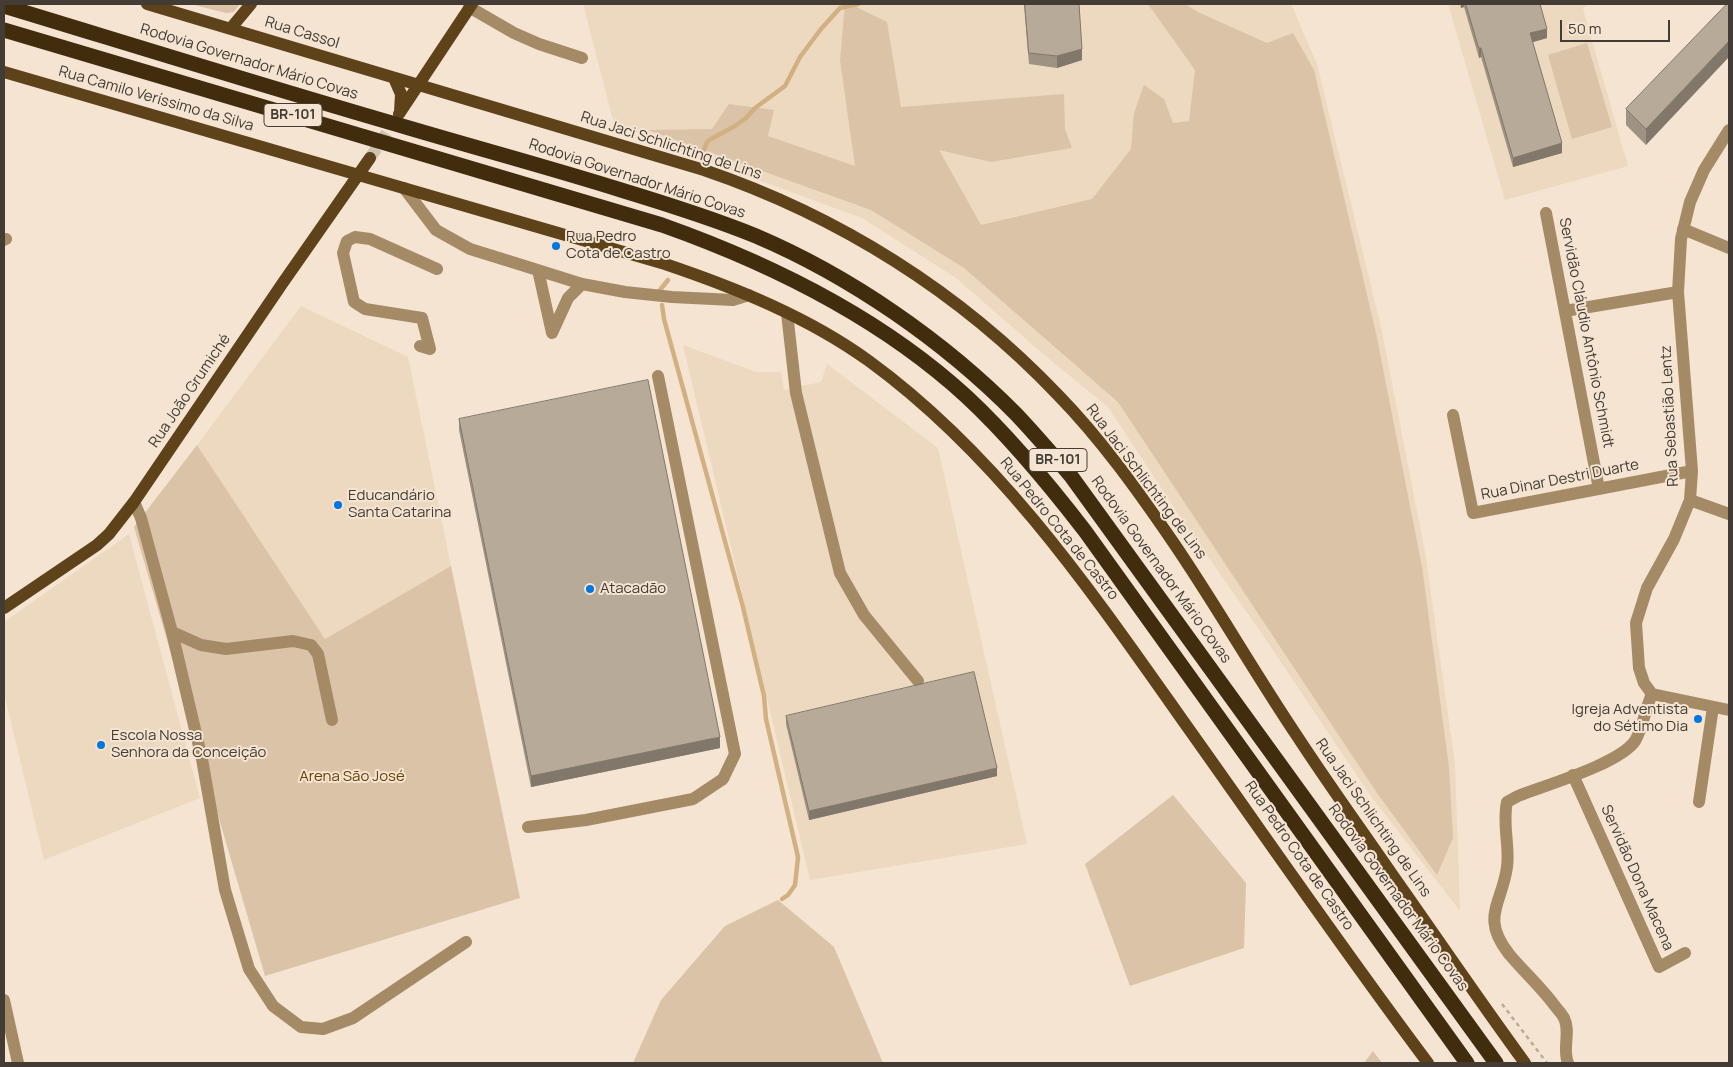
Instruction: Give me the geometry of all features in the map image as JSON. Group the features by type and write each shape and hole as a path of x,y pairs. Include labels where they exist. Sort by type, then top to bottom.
{"highway":[{"name":"Rodovia Governador Mário Covas","path":"4,6 710,218 804,259 845,282 893,313 938,345 979,379 1014,412 1071,476 1496,1063"},
{"name":"BR-101","path":"4,30 662,225 716,244 774,270 827,297 875,326 922,360 966,397 1010,440 1049,484 1085,531 1467,1063"}],"main road":[{"name":"Rua Cassol","path":"147,4 419,85"},
{"path":"231,28 251,4"},
{"path":"394,78 401,94 399,114 470,5"},
{"name":"Rua Camilo Veríssimo da Silva","path":"4,72 358,175"},
{"name":"Rua Jaci Schlichting de Lins","path":"419,85 742,183 825,221 907,268 950,298 1022,358 1060,397 1098,441 1137,492 1199,582 1311,758 1525,1063"},
{"name":"Rua João Grumiché","path":"4,608 97,544 109,534 134,502 370,158 352,169 343,171"},
{"name":"Rua Pedro Cota de Castro","path":"358,175 665,264 749,295 824,333 866,359 906,389 985,464 1023,506 1066,560 1112,621 1361,973 1428,1063"}],"street":[{"path":"470,5 514,33 539,44 582,58"},
{"name":"Rua Sebastião Lentz","path":"1652,694 1644,683 1639,668 1636,623 1647,588 1674,539 1690,500 1692,471 1678,292 1683,229 1690,202 1704,170 1729,130"},
{"path":"404,188 436,230 470,249 582,284 625,292 672,297 733,300 749,295"},
{"name":"Servidão Cláudio Antônio Schmidt","path":"1546,213 1599,489"},
{"path":"1683,229 1729,248"},
{"path":"420,346 430,349 422,318 365,309 354,302 343,253 348,241 355,237 370,239 438,269"},
{"path":"538,270 552,333 568,298 582,284"},
{"path":"1565,310 1678,292"},
{"path":"787,313 796,393 840,573 864,615 918,681"},
{"path":"528,828 586,820 693,799 723,779 734,754 658,376"},
{"name":"Rua Dinar Destri Duarte","path":"1453,415 1474,513 1692,471"},
{"path":"1690,500 1729,514"},
{"path":"134,502 141,518 172,632 202,759 225,890 249,969 273,1006 300,1027 322,1029 352,1018 466,942"},
{"path":"172,632 201,645 226,649 294,641 311,645 318,654 332,720"},
{"path":"1568,1063 1565,1056 1567,1030 1565,1018 1508,953 1495,930 1495,910 1507,867 1504,815 1507,802 1609,761 1624,752 1635,740 1652,694 1729,710"},
{"path":"1699,802 1713,707"},
{"name":"Servidão Dona Macena","path":"1573,775 1659,968 1685,953"},
{"path":"4,1000 18,1063"}],"path":[{"path":"1502,1004 1547,1063"}],"shaded area":[{"path":"583,4 1291,4 1317,64 1381,327 1425,552 1455,764 1460,911 1370,795 1262,634 1179,515 1108,407 1042,353 956,278 862,218 728,169 614,124"},
{"path":"1448,4 1588,4 1583,9 1628,166 1505,200"},
{"name":"Educandário Santa Catarina","path":"301,306 408,357 451,566 325,639 197,445"},
{"path":"683,345 756,372 781,372 784,390 821,382 827,364 938,448 1027,844 810,880"},
{"name":"Escola Nossa Senhora da Conceição","path":"129,534 200,798 44,860 4,693 4,622"}],"green space":[{"path":"191,4 239,5 234,12 226,13"},
{"path":"845,4 850,4 887,22 901,107 1064,94 1065,129 1072,148 991,162 939,150 981,225 1092,199 1131,149 1134,113 1144,85 1164,99 1173,123 1189,121 1195,70 1148,4 1185,4 1200,13 1267,43 1293,33 1314,70 1376,333 1422,567 1449,767 1453,838 1437,875 1377,793 1118,402 964,268 871,210 648,130 712,129 729,104 774,110 768,136 855,166 840,60"},
{"path":"1587,43 1612,127 1572,139 1548,55"},
{"name":"Arena São José","path":"197,445 325,639 451,566 520,898 265,976 134,527"},
{"path":"1173,795 1246,883 1244,948 1130,986 1085,864"},
{"path":"778,900 834,947 883,1063 633,1063 661,1000 725,926"},
{"path":"1373,1051 1382,1063 1364,1063"}],"building":[{"path":"1025,4 1079,4 1082,49 1057,56 1029,53"},
{"path":"1466,4 1540,4 1547,29 1530,33 1562,143 1513,158 1481,48 1479,48"},
{"path":"1729,4 1729,41 1646,129 1626,109"},
{"name":"Atacadão","path":"648,380 720,737 531,776 459,419"},
{"path":"974,672 997,768 809,811 786,716"}],"waterway":[{"path":"704,150 707,142 735,126 755,108 785,86 800,57 840,8 858,4"},
{"path":"660,290 668,280"},
{"path":"662,305 664,319 743,607 764,696 766,719 798,857 795,885 788,895 782,899"}],"tunnel":[{"path":"370,158 398,116"}],"place":[{"name":"Rua Pedro Cota de Castro","path":"556,246"},
{"name":"Educandário Santa Catarina","path":"338,505"},
{"name":"Atacadão","path":"590,589"},
{"name":"Igreja Adventista do Sétimo Dia","path":"1698,719"},
{"name":"Escola Nossa Senhora da Conceição","path":"101,745"}]}
